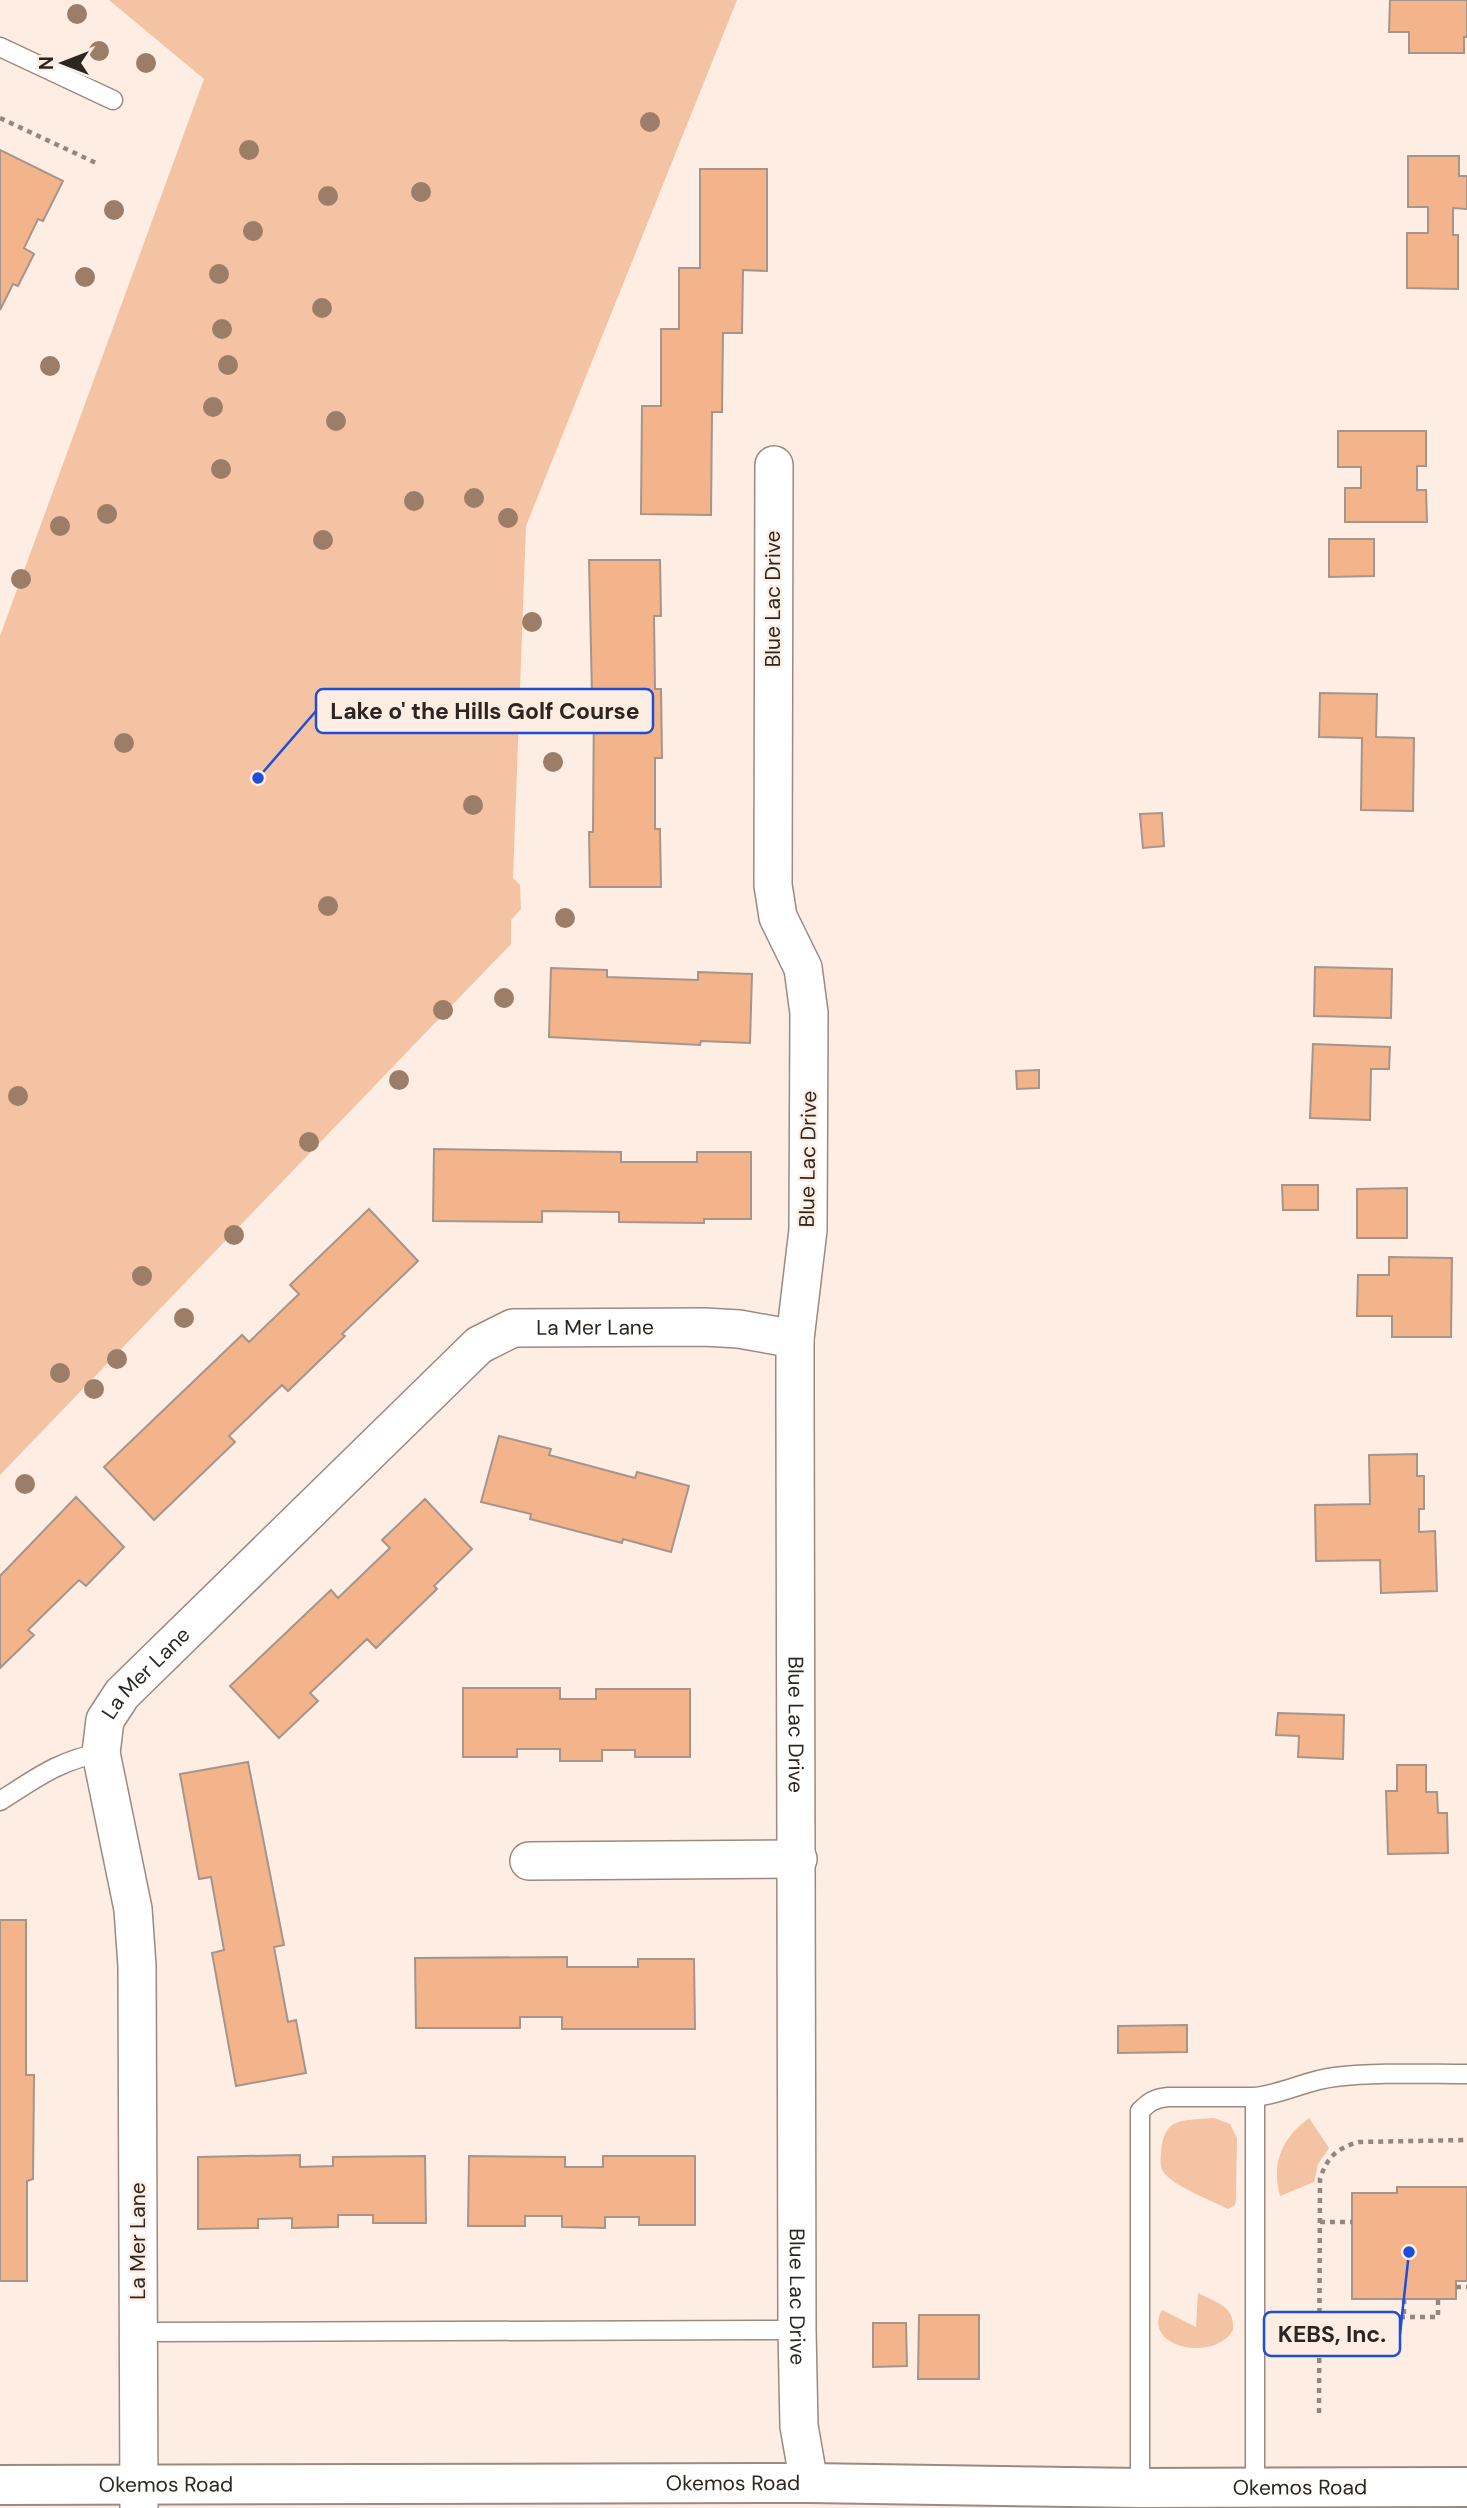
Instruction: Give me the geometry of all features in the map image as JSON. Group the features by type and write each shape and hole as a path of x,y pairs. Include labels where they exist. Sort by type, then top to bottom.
{"street":[{"name":"Blue Lac Drive","path":"774,465 773,885 778,917 803,968 809,1013 807,1230 795,1339 797,2330 799,2426 809,2483"},
{"name":"La Mer Lane","path":"139,2496 137,1954 133,1909 101,1752 105,1720 122,1694 479,1345 513,1328 704,1326 795,1339"},
{"path":"529,1861 798,1859"},
{"name":"Okemos Road","path":"0,2485 139,2496 809,2483 1140,2488 1467,2487"}],"lane":[{"path":"0,47 113,100"},
{"path":"0,1801 50,1769 75,1757 101,1752"},
{"path":"1140,2488 1140,2111 1148,2102 1158,2097 1255,2097 1273,2095 1311,2081 1336,2077 1467,2074"},
{"path":"1255,2097 1255,2488"},
{"path":"139,2332 797,2330"}],"path":[{"path":"0,118 96,163"},
{"path":"1319,2413 1320,2179 1331,2155 1343,2146 1359,2142 1467,2140"},
{"path":"1320,2222 1352,2222"},
{"path":"1456,2287 1467,2287"},
{"path":"1404,2300 1404,2317"},
{"path":"1320,2317 1438,2317 1438,2300"}],"shaded area":[{"path":"109,0 737,0 526,526 513,878 520,885 521,909 511,920 511,944 0,1475 0,636 204,79"},
{"path":"1214,2118 1230,2124 1237,2138 1236,2201 1235,2205 1228,2209 1178,2185 1166,2175 1161,2165 1163,2142 1170,2127 1184,2121"},
{"path":"1309,2118 1329,2148 1318,2164 1314,2182 1280,2196 1277,2173 1281,2152 1292,2134"},
{"path":"1198,2293 1228,2310 1233,2330 1223,2340 1211,2346 1196,2348 1170,2341 1161,2333 1158,2323 1162,2310 1196,2327"}],"building":[{"path":"1390,0 1467,0 1464,53 1409,53 1409,32 1389,32"},
{"path":"0,150 63,181 43,221 38,219 24,248 34,254 18,286 13,284 0,310"},
{"path":"1408,156 1459,156 1459,176 1467,176 1467,209 1453,208 1453,235 1458,235 1458,289 1407,288 1407,233 1428,233 1428,207 1408,207"},
{"path":"700,169 767,169 767,271 743,270 742,333 723,333 722,412 712,412 711,515 641,514 642,406 661,406 661,329 679,329 679,268 700,268"},
{"path":"1338,431 1426,431 1426,466 1417,466 1417,490 1426,490 1427,522 1345,522 1345,488 1361,488 1361,467 1338,467"},
{"path":"1329,539 1374,539 1374,576 1329,577"},
{"path":"589,560 660,560 661,616 654,616 655,689 661,689 662,758 655,758 655,829 660,829 661,887 590,887 589,832 593,832 594,695"},
{"path":"1320,693 1377,694 1376,737 1414,738 1413,811 1361,810 1362,738 1319,737"},
{"path":"1162,813 1164,846 1143,848 1140,814"},
{"path":"1315,967 1392,969 1391,1018 1314,1016"},
{"path":"551,968 607,970 607,977 698,980 698,972 752,974 750,1043 701,1041 700,1045 549,1037"},
{"path":"1313,1044 1390,1047 1389,1069 1371,1069 1370,1120 1310,1118"},
{"path":"1039,1070 1039,1088 1017,1089 1016,1071"},
{"path":"434,1149 621,1152 621,1162 697,1162 697,1152 751,1152 751,1219 704,1219 704,1223 619,1222 619,1212 542,1211 542,1222 433,1221"},
{"path":"1282,1185 1318,1185 1318,1210 1283,1210"},
{"path":"1407,1188 1407,1238 1357,1238 1357,1189"},
{"path":"369,1209 418,1261 342,1334 345,1336 288,1391 282,1385 229,1436 235,1442 154,1520 104,1467 242,1335 249,1342 299,1294 290,1285"},
{"path":"1389,1257 1452,1258 1451,1337 1392,1337 1392,1316 1357,1316 1358,1275 1389,1275"},
{"path":"499,1436 551,1449 549,1455 635,1478 637,1472 689,1486 671,1552 623,1539 622,1543 530,1519 531,1514 481,1502"},
{"path":"1417,1454 1417,1476 1424,1476 1424,1509 1419,1509 1419,1532 1435,1531 1437,1591 1381,1593 1380,1560 1316,1561 1315,1505 1370,1504 1369,1455"},
{"path":"76,1497 124,1547 86,1586 79,1580 28,1630 34,1635 0,1668 0,1576"},
{"path":"425,1499 472,1549 434,1586 437,1589 376,1648 367,1639 310,1693 318,1701 279,1738 230,1686 331,1590 338,1598 390,1548 382,1540"},
{"path":"463,1688 560,1688 560,1699 596,1699 596,1689 690,1689 690,1757 635,1757 635,1750 602,1750 602,1761 560,1761 560,1749 517,1749 517,1757 463,1757"},
{"path":"1278,1713 1344,1715 1343,1759 1298,1757 1299,1736 1276,1735"},
{"path":"248,1762 284,1945 274,1947 288,2022 296,2020 306,2073 236,2086 212,1953 224,1950 211,1877 199,1879 180,1774"},
{"path":"1397,1765 1426,1765 1426,1792 1437,1792 1438,1813 1447,1813 1448,1853 1388,1854 1386,1791 1397,1791"},
{"path":"0,1920 26,1920 26,2075 34,2075 33,2179 27,2181 27,2281 0,2281"},
{"path":"567,1957 567,1967 638,1967 638,1959 694,1959 695,2029 562,2029 562,2017 520,2017 520,2028 416,2028 415,1958"},
{"path":"1187,2025 1187,2052 1118,2053 1118,2026"},
{"path":"300,2155 300,2167 333,2166 333,2157 425,2156 426,2223 373,2223 373,2215 338,2215 338,2227 292,2228 292,2218 258,2219 258,2228 198,2229 198,2157"},
{"path":"469,2156 565,2157 565,2167 603,2167 603,2156 695,2156 695,2225 639,2225 639,2217 605,2217 605,2228 562,2227 562,2216 525,2216 525,2226 468,2226"},
{"path":"1397,2187 1467,2187 1467,2281 1456,2281 1456,2299 1352,2299 1352,2193 1397,2193"},
{"path":"919,2315 979,2315 979,2379 918,2379"},
{"path":"873,2323 906,2323 907,2366 873,2367"}],"place":[{"name":"Lake o' the Hills Golf Course","path":"258,778"},
{"name":"KEBS, Inc.","path":"1409,2252"}]}
